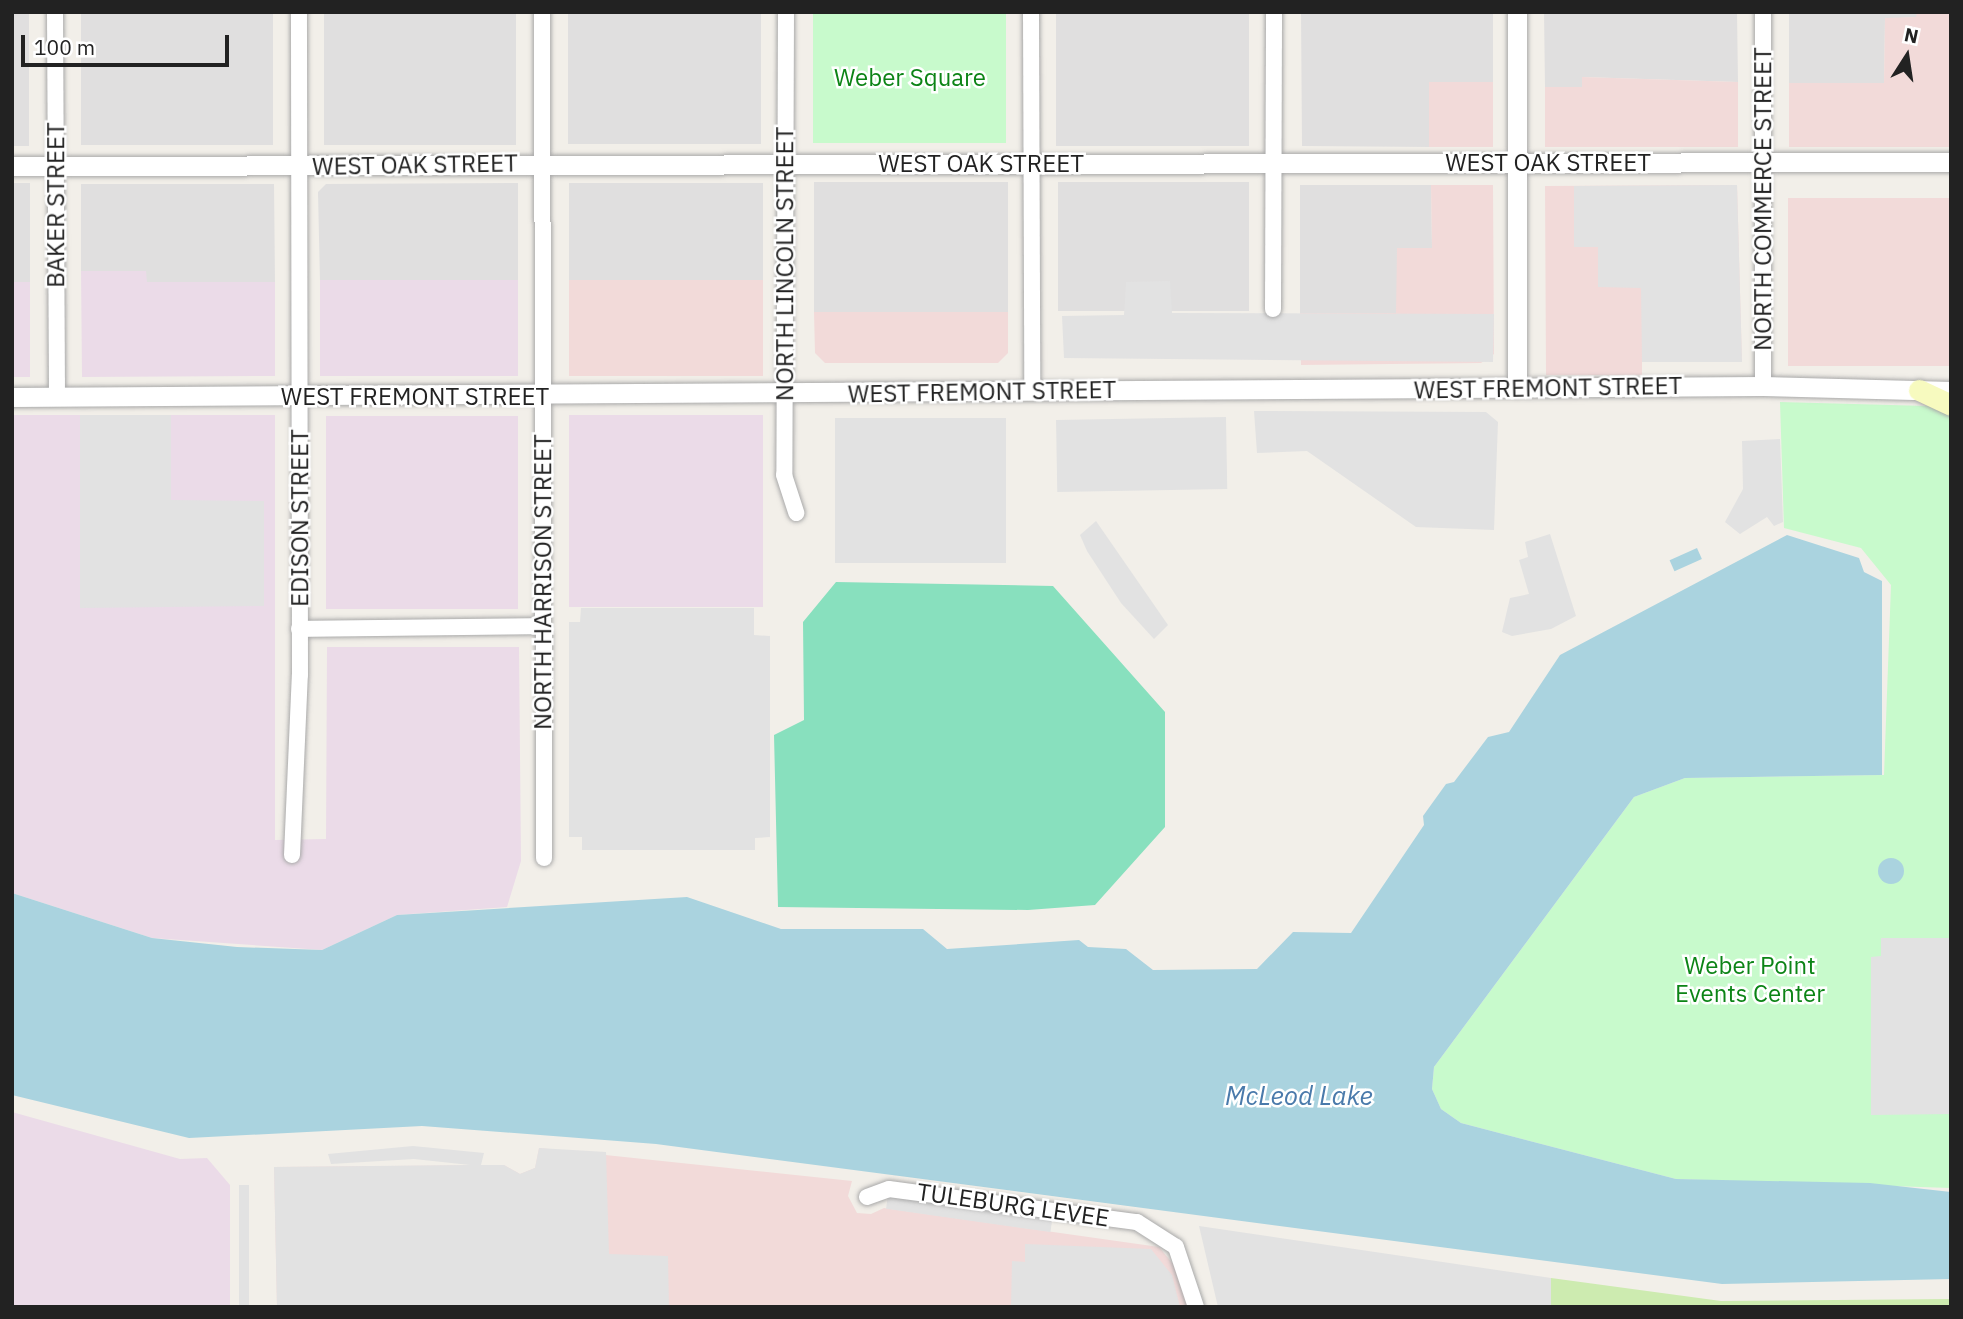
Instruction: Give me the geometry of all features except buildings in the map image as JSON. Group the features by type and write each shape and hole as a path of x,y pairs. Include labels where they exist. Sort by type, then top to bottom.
{"main road":[{"path":"1919,390 1951,405"}],"street":[{"name":"BAKER STREET","path":"55,12 57,397"},
{"name":"EDISON STREET","path":"292,855 299,629 299,12"},
{"name":"NORTH HARRISON STREET","path":"542,12 544,858"},
{"name":"NORTH LINCOLN STREET","path":"786,12 784,475 796,513"},
{"path":"1031,12 1032,389"},
{"path":"1273,309 1274,12"},
{"path":"1517,12 1517,388"},
{"name":"NORTH COMMERCE STREET","path":"1762,386 1763,12"},
{"name":"WEST OAK STREET","path":"12,166 1951,162"},
{"name":"WEST FREMONT STREET","path":"12,397 544,397 1032,389 1762,386 1951,391"},
{"path":"299,629 543,626"},
{"name":"TULEBURG LEVEE","path":"867,1197 889,1189 1137,1222 1159,1232 1176,1247 1185,1263 1196,1307"}],"shaded area":[{"path":"12,12 29,12 29,146 12,146"},
{"path":"81,12 273,12 273,145 81,145"},
{"path":"324,12 516,12 516,145 324,145"},
{"path":"568,12 761,12 761,144 568,144"},
{"path":"1056,12 1249,12 1249,146 1056,146"},
{"path":"1301,12 1493,12 1493,82 1429,82 1430,147 1302,146"},
{"path":"1544,12 1737,12 1738,82 1583,77 1582,87 1545,87"},
{"path":"1789,12 1917,12 1917,17 1885,19 1884,83 1789,83"},
{"path":"1917,12 1951,12 1951,147 1789,147 1789,83 1884,83 1885,18 1916,17"},
{"path":"1582,77 1738,82 1738,147 1545,147 1545,87 1582,87"},
{"path":"1429,82 1493,82 1493,147 1429,147"},
{"path":"814,182 1008,182 1008,312 814,312"},
{"path":"1058,182 1249,182 1249,311 1058,311"},
{"path":"12,183 30,183 30,282 12,282"},
{"path":"518,183 518,280 320,281 318,192 326,184"},
{"path":"569,183 763,183 763,281 569,281"},
{"path":"81,184 274,184 275,282 146,282 146,271 81,271"},
{"path":"1300,185 1431,185 1432,248 1397,314 1300,313"},
{"path":"1431,185 1493,185 1494,354 1481,363 1301,365 1300,313 1396,313 1397,248 1432,248"},
{"path":"1737,185 1742,362 1642,362 1642,375 1546,375 1545,186"},
{"path":"1737,185 1742,362 1642,362 1641,288 1598,287 1598,247 1574,247 1574,186"},
{"path":"1788,198 1949,198 1949,366 1788,366"},
{"path":"81,271 146,271 147,282 275,282 275,376 82,377"},
{"path":"320,280 518,280 518,376 320,376"},
{"path":"569,280 763,280 763,376 569,376"},
{"path":"1170,281 1172,313 1494,314 1493,362 1064,358 1062,316 1124,315 1126,282"},
{"path":"12,282 30,282 30,377 12,377"},
{"path":"814,312 1008,312 1008,353 998,363 825,363 815,353"},
{"path":"1254,411 1486,412 1498,422 1494,530 1416,527 1307,451 1257,453"},
{"path":"12,415 275,415 275,840 326,839 327,647 519,647 521,861 507,907 397,915 322,950 152,938 12,893"},
{"path":"80,415 171,415 171,500 264,501 264,606 80,608"},
{"path":"569,415 763,415 763,607 569,607"},
{"path":"326,416 518,416 518,609 326,609"},
{"path":"1226,417 1227,489 1057,492 1056,420"},
{"path":"835,418 1006,418 1006,563 835,563"},
{"path":"1780,439 1783,522 1774,526 1767,517 1740,534 1725,522 1743,489 1742,441"},
{"path":"1096,521 1168,625 1154,639 1121,603 1087,551 1080,535"},
{"path":"1550,534 1576,616 1551,629 1512,636 1502,632 1510,598 1529,594 1519,560 1528,557 1525,542"},
{"path":"581,608 754,608 754,635 770,636 770,837 755,838 755,850 582,850 582,837 569,837 569,622 580,622"},
{"path":"1881,938 1951,938 1951,1114 1871,1115 1871,957 1881,956"},
{"path":"12,1112 180,1159 207,1158 230,1185 230,1307 12,1307"},
{"path":"413,1146 484,1153 481,1165 504,1165 520,1174 535,1168 539,1148 606,1152 609,1254 668,1256 669,1307 277,1307 274,1167 470,1165 414,1159 331,1164 328,1154"},
{"path":"539,1148 852,1181 848,1196 857,1213 871,1214 884,1208 1159,1247 1178,1270 1188,1307 277,1307 274,1167 504,1165 520,1174 535,1168"},
{"path":"239,1185 249,1185 249,1307 239,1307"},
{"path":"888,1195 1052,1218 1050,1232 886,1209"},
{"path":"1199,1226 1551,1278 1551,1307 1218,1307"},
{"path":"1025,1244 1151,1249 1172,1275 1180,1307 1011,1307 1012,1261 1025,1262"}],"green space":[{"name":"Weber Square","path":"813,12 1006,12 1006,143 813,143"},
{"name":"Weber Point Events Center","path":"1780,402 1928,406 1951,416 1951,1188 1676,1179 1461,1123 1441,1109 1432,1089 1434,1067 1634,797 1685,778 1884,775 1891,585 1861,548 1784,528"},
{"path":"836,582 1053,586 1165,712 1165,827 1095,905 1028,910 778,907 774,735 804,720 803,622"},
{"path":"1551,1278 1721,1301 1951,1299 1951,1307 1551,1307"}],"water":[{"name":"McLeod Lake","path":"1787,535 1859,558 1864,572 1882,581 1882,775 1685,778 1634,797 1434,1067 1432,1089 1441,1109 1461,1123 1676,1179 1870,1183 1951,1192 1951,1279 1722,1284 656,1144 422,1126 189,1138 12,1095 12,893 152,938 237,947 322,950 397,915 687,897 781,929 923,929 947,949 1079,940 1088,947 1126,949 1153,970 1257,969 1293,932 1351,933 1424,825 1423,816 1446,784 1454,782 1488,737 1509,732 1560,655"},
{"path":"1697,548 1702,559 1674,571 1670,560"},
{"path":"1891,858 1900,862 1904,871 1900,880 1891,884 1882,880 1878,871 1882,862"}]}
